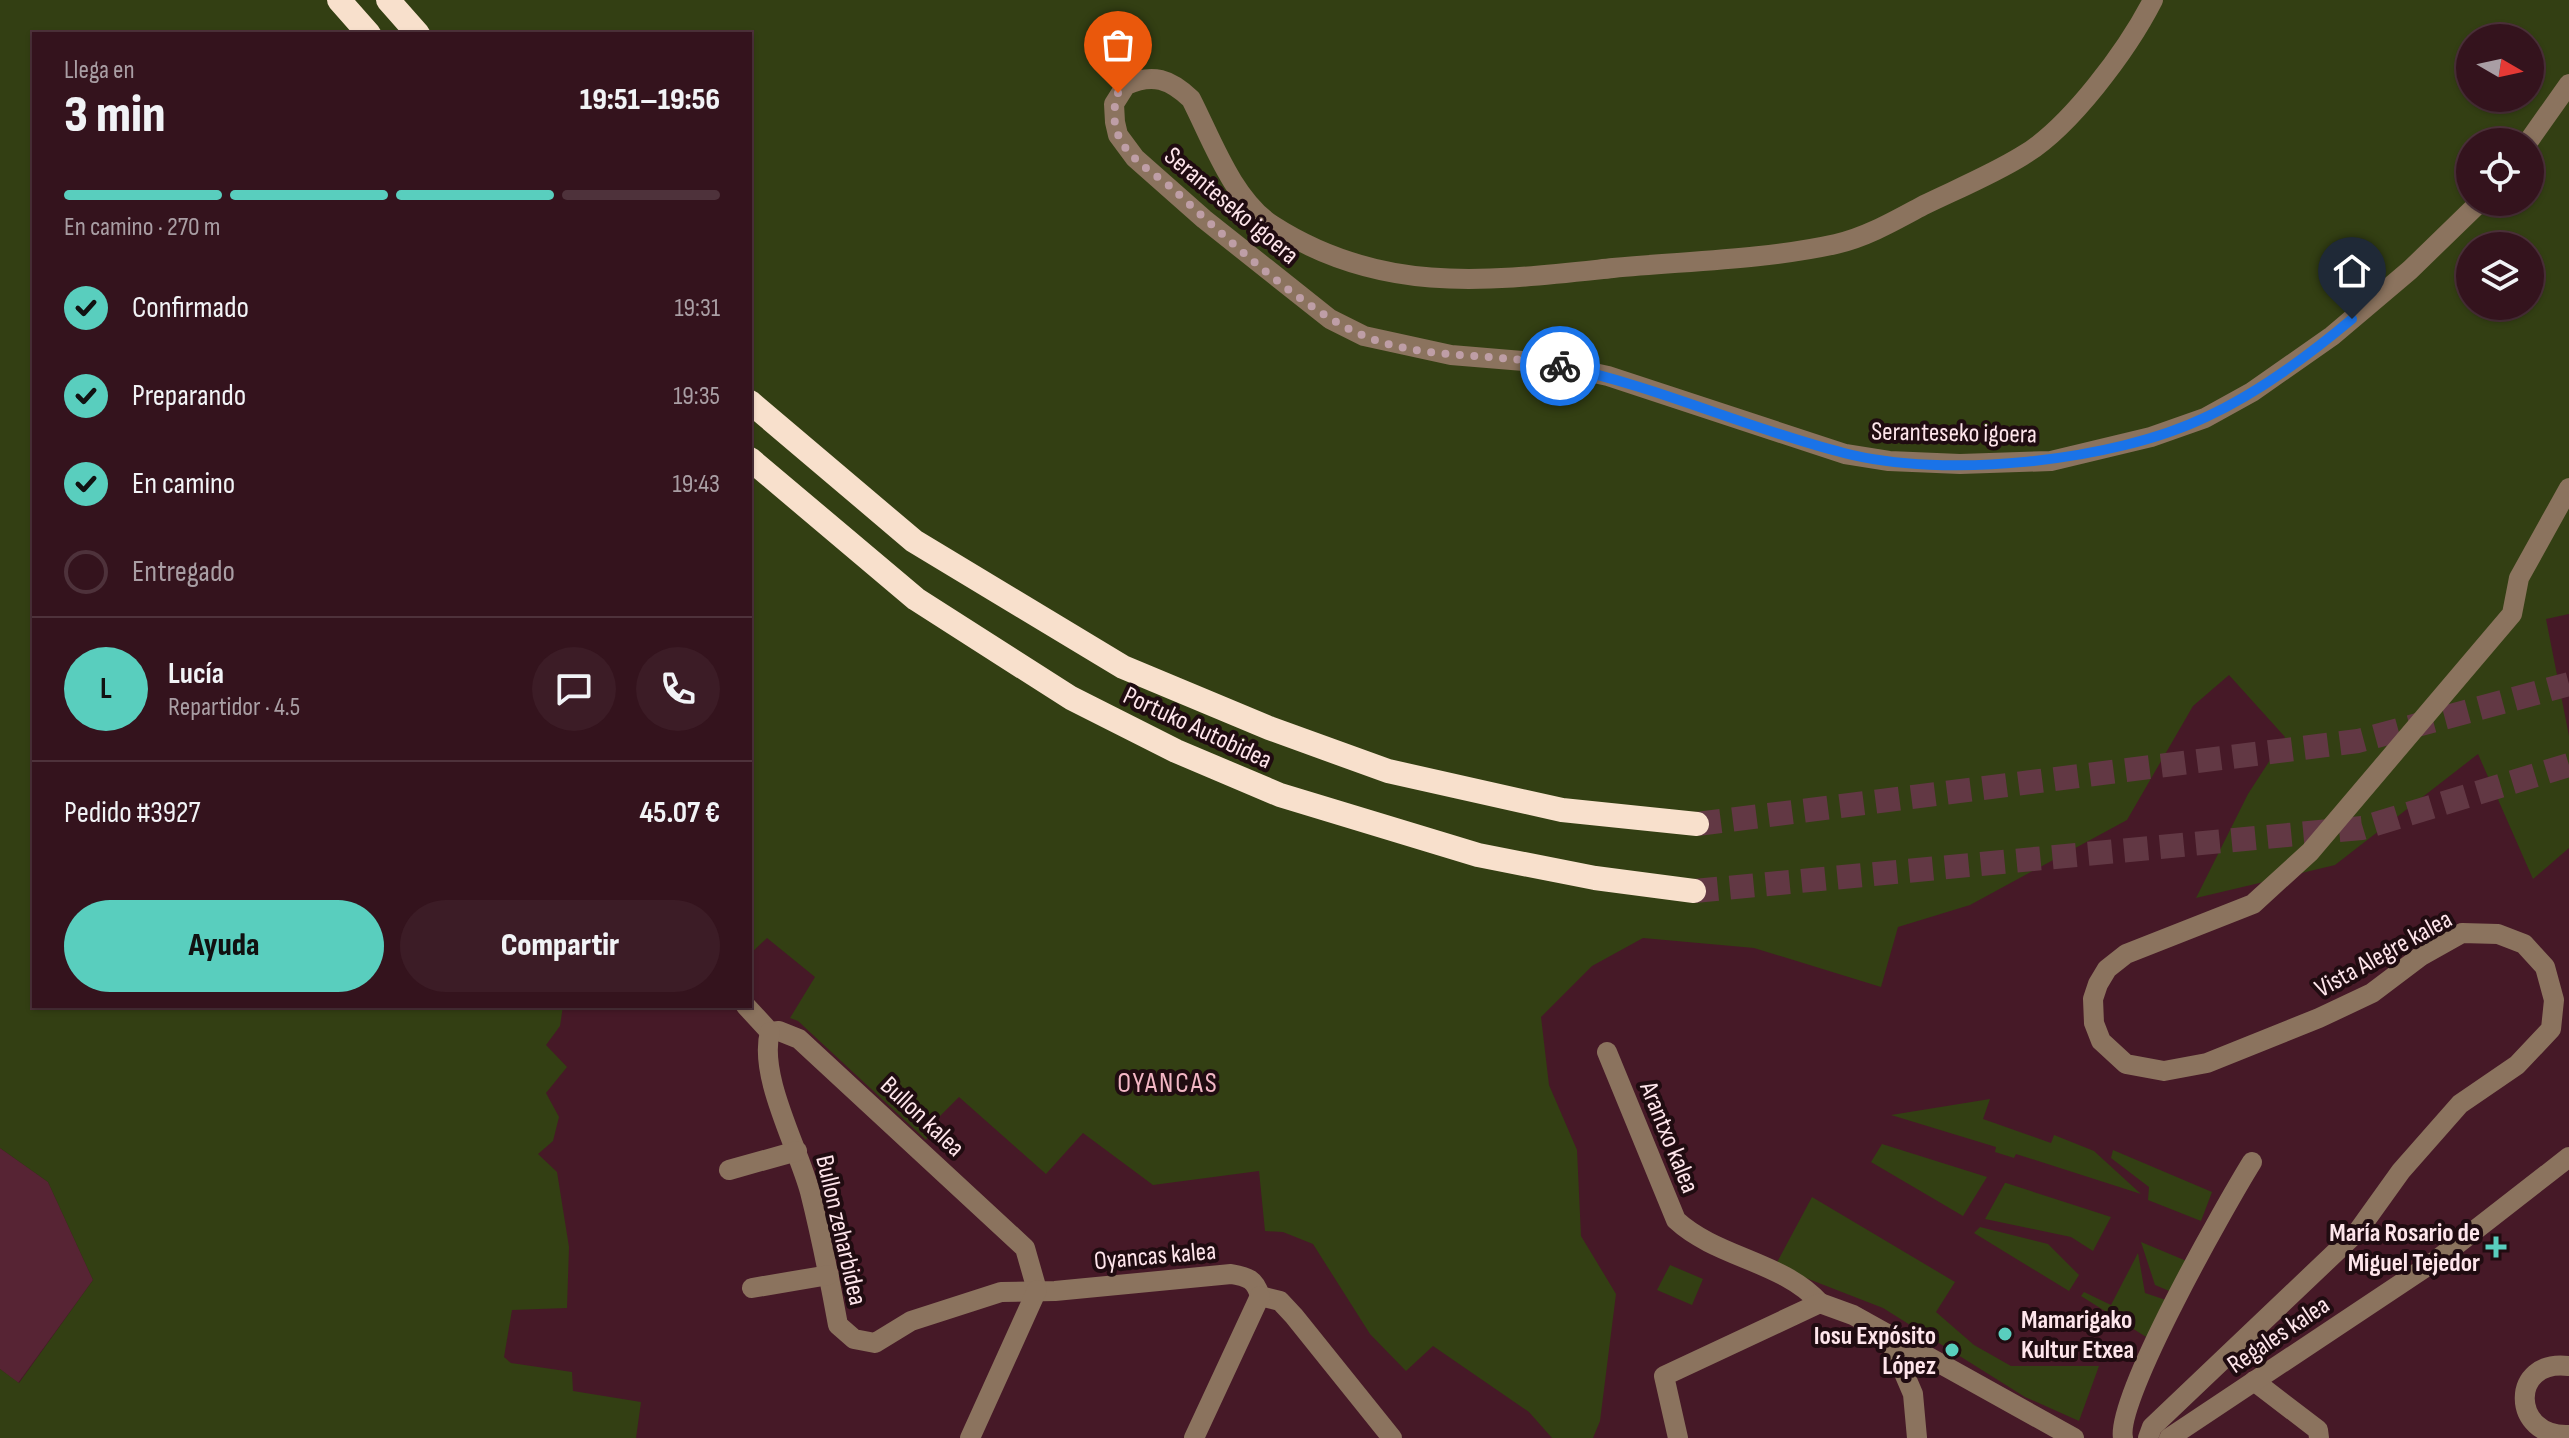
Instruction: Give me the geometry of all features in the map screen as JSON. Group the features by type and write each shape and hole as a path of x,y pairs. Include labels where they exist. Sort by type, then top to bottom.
{"highway":[{"path":"339,0 367,32"},
{"path":"388,0 416,32"},
{"name":"Portuko Autobidea","path":"752,404 914,541 1123,667 1269,728 1388,771 1562,810 1697,824"},
{"name":"Portuko Autobidea","path":"752,461 916,599 1071,698 1176,751 1280,795 1478,855 1595,878 1694,891"}],"street":[{"name":"Seranteseko igoera","path":"2153,0 2142,23 2072,114 2023,156 1860,237 1740,257 1476,279 1418,279 1383,272 1332,255 1269,223 1245,199 1191,99 1178,87 1151,77 1126,85 1114,104 1115,122 1118,135 1135,158 1204,219 1330,319 1364,336 1451,355 1548,363 1608,376 1845,454 1889,461 1960,464 2051,461 2151,437 2205,418 2252,392 2332,336 2410,270 2466,216"},
{"path":"2538,128 2569,84"},
{"name":"Vista Alegre kalea","path":"2148,1438 2152,1427 2358,1231 2401,1171 2460,1104 2517,1065 2551,1029 2554,1000 2545,967 2524,944 2498,934 2462,933 2421,956 2372,993 2207,1063 2164,1071 2126,1064 2113,1055 2101,1041 2094,1023 2093,999 2107,969 2137,949 2221,919 2253,904 2310,852 2512,614 2519,578 2569,488"},
{"name":"Bullon kalea","path":"748,1008 770,1032 779,1031 799,1039 1025,1248 1037,1290"},
{"name":"Bullon zeharbidea","path":"770,1032 766,1047 770,1072 797,1151 829,1275 838,1325 854,1339 875,1343 911,1321 968,1300 1001,1292 1037,1290"},
{"name":"Arantxo kalea","path":"1607,1052 1676,1220 1702,1238 1795,1281 1820,1303 1853,1315 1889,1338 2074,1438"},
{"path":"729,1170 797,1151"},
{"name":"Regales kalea","path":"2169,1438 2438,1259 2569,1157"},
{"path":"2123,1438 2123,1417 2155,1347 2210,1230 2252,1162"},
{"name":"Oyancas kalea","path":"1037,1290 1231,1274 1248,1276 1256,1284 1260,1296 1280,1301 1294,1316 1392,1438"},
{"path":"752,1288 829,1275"},
{"path":"970,1438 1037,1290"},
{"path":"1194,1438 1260,1296"},
{"path":"1678,1438 1664,1376 1820,1303"},
{"path":"1889,1338 1913,1394 1917,1438"},
{"path":"2569,1366 2547,1367 2529,1382 2524,1405 2529,1432 2569,1435"},
{"path":"1913,1394 1922,1376 1947,1368"},
{"path":"2254,1381 2318,1430 2319,1438"}],"shaded area":[{"path":"0,1148 48,1182 93,1280 18,1383 0,1369"}],"green space":[{"path":"0,0 2569,0 2569,614 2546,619 2569,736 2569,848 2533,879 2478,754 2335,865 2196,898 2248,794 2285,737 2229,675 2193,706 2127,820 1970,905 1898,927 1881,987 1754,948 1643,938 1592,966 1541,1017 1549,1085 1577,1150 1581,1236 1616,1294 1600,1421 1593,1438 1552,1438 1529,1412 1433,1346 1406,1371 1370,1334 1313,1244 1283,1232 1265,1231 1259,1171 1153,1185 1083,1133 1046,1174 959,1097 938,1118 926,1140 798,1021 790,1018 815,977 767,938 752,952 752,32 32,32 32,1008 563,1008 560,1026 546,1045 567,1067 546,1093 559,1117 553,1141 538,1154 557,1172 569,1247 567,1308 512,1310 504,1357 511,1363 572,1372 573,1391 641,1402 636,1438 0,1438 0,1369 19,1383 93,1280 48,1182 0,1148"},
{"path":"1990,1099 1983,1119 2051,1143 2054,1135 2094,1151 2141,1194 2016,1154 2014,1158 1995,1152 1996,1147 1891,1115"},
{"path":"1882,1144 1987,1177 1963,1216 1871,1162"},
{"path":"2113,1150 2212,1192 2201,1221 2148,1200 2149,1187 2111,1158"},
{"path":"2005,1183 2111,1217 2093,1251 2071,1237 1985,1219"},
{"path":"1812,1197 1955,1282 1936,1312 1974,1345 2011,1366 2099,1366 2079,1421 2025,1397 1883,1308 1775,1266"},
{"path":"1980,1227 2048,1244 2079,1275 2069,1291 1974,1233"},
{"path":"2141,1242 2189,1262 2174,1293 2155,1285"},
{"path":"2138,1253 2145,1293 2169,1301 2151,1340 2081,1296 2084,1292 2111,1305"},
{"path":"1670,1265 1703,1279 1692,1305 1657,1290"}],"tunnel":[{"path":"1697,824 2358,741 2569,684"},
{"path":"1694,891 2362,828 2569,765"}],"way so far":[{"path":"1118,93 1114,104 1115,122 1124,147 1204,219 1330,319 1364,336 1451,355 1560,366"}],"place":[{"name":"María Rosario de Miguel Tejedor","path":"2496,1247"},
{"name":"Mamarigako Kultur Etxea","path":"2005,1334"},
{"name":"Iosu Expósito López","path":"1952,1350"}],"district":[{"name":"OYANCAS","path":"1168,1082"}],"route":[{"path":"1560,366 1608,376 1845,454 1889,461 1960,464 2051,461 2151,437 2205,418 2252,392 2352,319"}]}
